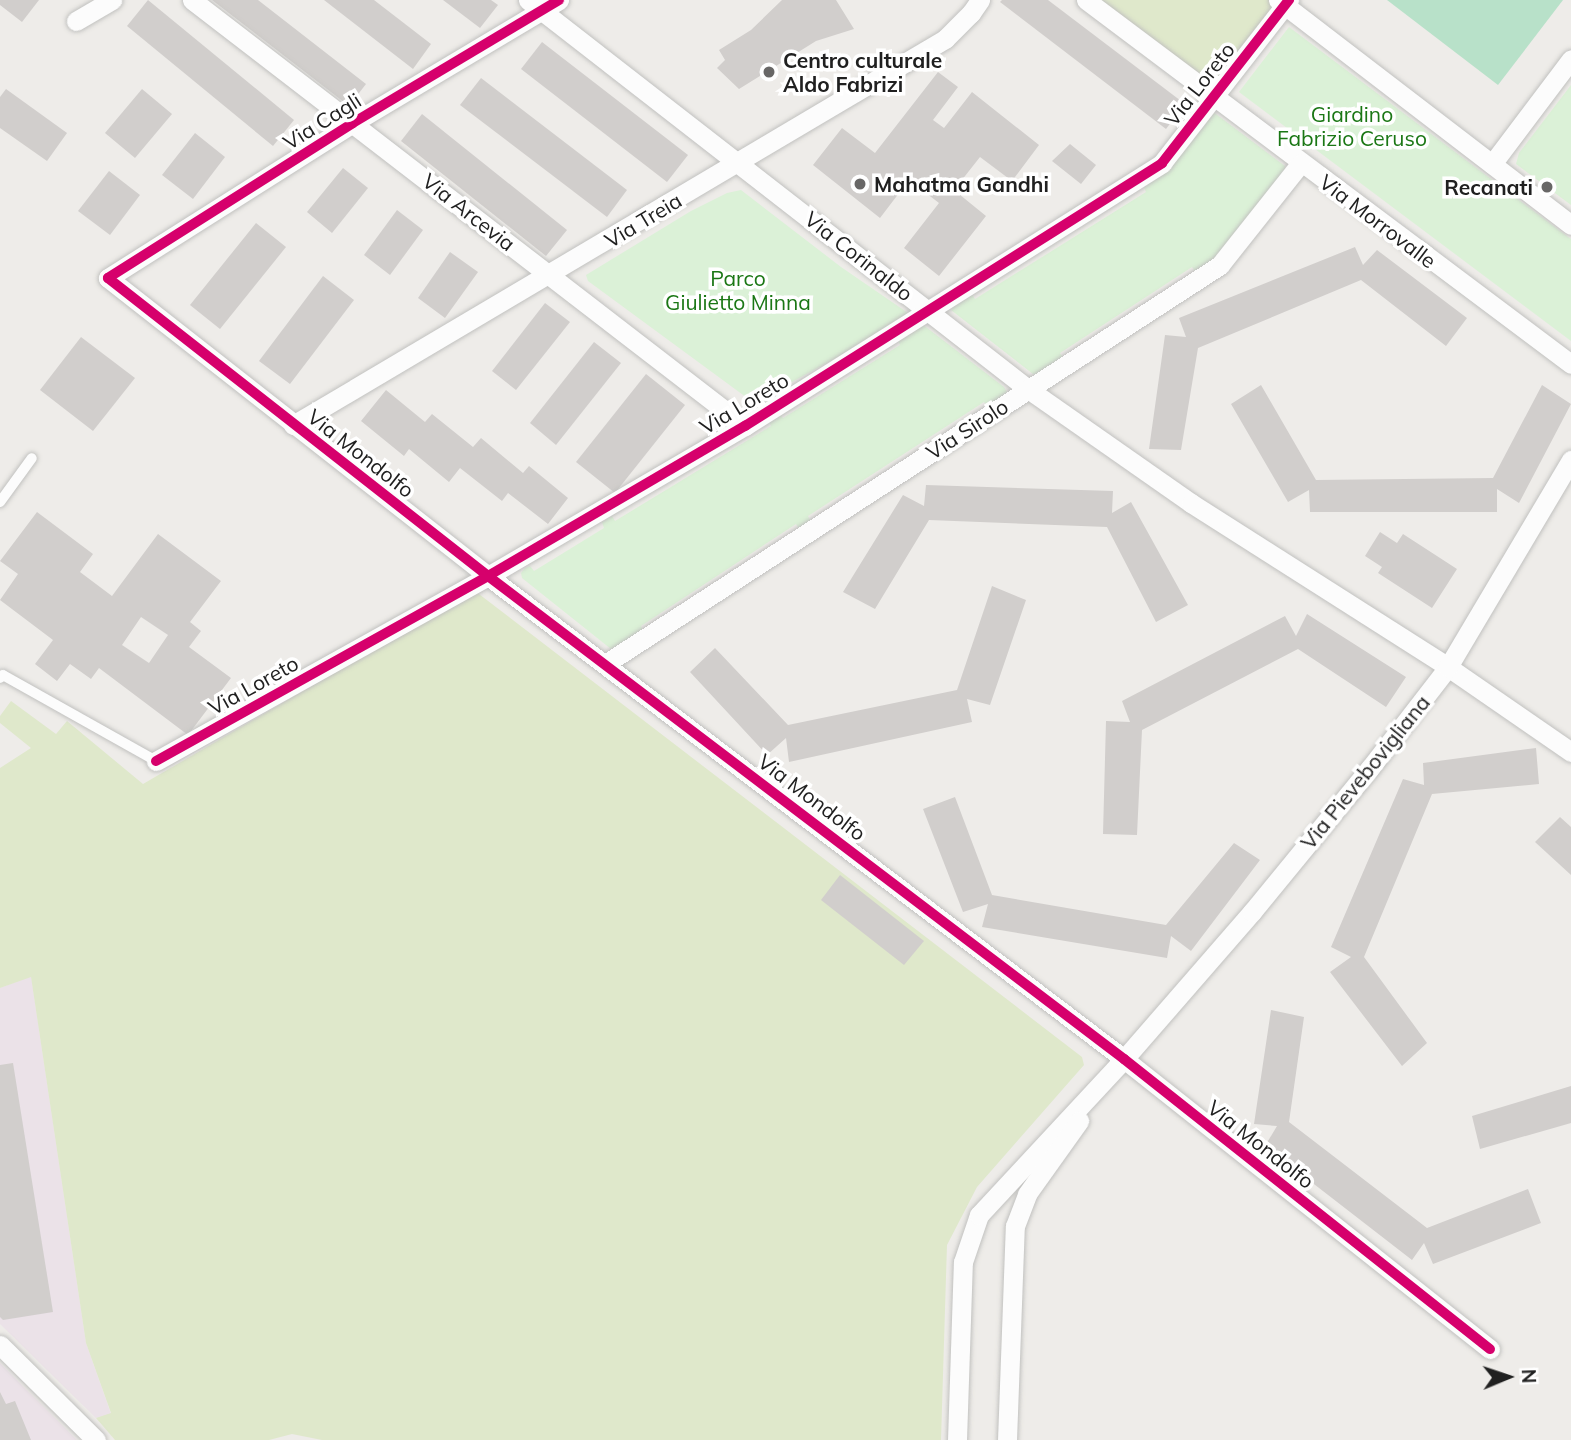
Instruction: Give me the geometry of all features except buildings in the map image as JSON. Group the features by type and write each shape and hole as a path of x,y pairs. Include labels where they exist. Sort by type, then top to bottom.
{"street":[{"path":"76,21 112,0"},
{"name":"Via Arcevia","path":"192,0 745,426"},
{"name":"Via Cagli","path":"108,278 535,5 559,0"},
{"name":"Via Treia","path":"293,425 550,275 740,162 817,112 945,38 971,13 980,0"},
{"name":"Via Morrovalle","path":"1086,0 1300,164 1571,364"},
{"path":"1284,2 1571,225"},
{"name":"Via Loreto","path":"156,761 488,576 745,426 930,312 1162,163 1284,2"},
{"name":"Via Corinaldo","path":"535,5 740,162 1028,389 1192,503 1448,667"},
{"path":"1492,164 1571,59"},
{"name":"Via Sirolo","path":"605,664 1220,265 1300,164"},
{"name":"Via Mondolfo","path":"108,278 488,576 1124,1059 1490,1349"},
{"name":"Via Pievebovigliana","path":"1124,1059 1261,902 1448,667 1571,460"},
{"path":"1448,667 1571,752"},
{"path":"957,1440 961,1284 973,1227 979,1215 1007,1181 1124,1059"},
{"path":"1007,1440 1013,1244 1018,1215 1027,1194 1124,1059"},
{"path":"0,1345 96,1440"}],"lane":[{"path":"0,502 32,458"},
{"path":"0,678 3,675 156,761"}],"shaded area":[{"path":"31,976 86,1343 111,1414 96,1418 0,1324 0,988"},
{"path":"0,1363 77,1440 0,1440"}],"green space":[{"path":"1093,0 1277,0 1214,97"},
{"path":"1387,0 1563,0 1498,85"},
{"name":"Giardino Fabrizio Ceruso","path":"1289,27 1571,239 1571,341 1239,92"},
{"path":"1571,85 1571,205 1516,164 1519,153"},
{"path":"1212,111 1285,166 1285,171 1221,256 1196,272 1192,267 1060,353 1064,359 1038,375 1033,374 951,310 953,304 971,293 975,299 1146,192 1143,185"},
{"name":"Parco Giulietto Minna","path":"741,190 841,267 908,313 903,321 754,403 588,281 586,275 691,211 727,193"},
{"path":"922,324 1007,392 988,407 984,402 808,516 811,522 800,530 796,524 641,626 644,633 611,649 522,578 521,573 525,568 530,566 534,571 604,528 602,522 612,516 615,521 771,426 768,420 779,413 783,418 900,345 897,338"},
{"path":"475,591 1082,1057 1084,1065 977,1187 947,1245 941,1440 322,1440 292,1434 269,1440 115,1440 96,1418 111,1413 86,1343 31,977 0,988 0,768 31,748 0,723 0,716 11,701 56,734 67,721 143,784"}],"cycle path":[{"path":"559,0 353,123 108,278 488,576 1124,1059 1490,1349"},
{"path":"156,761 488,576 745,426 1162,163 1289,0"}],"place":[{"name":"Centro culturale Aldo Fabrizi","path":"769,72"},
{"name":"Mahatma Gandhi","path":"860,184"},
{"name":"Recanati","path":"1547,187"}]}
